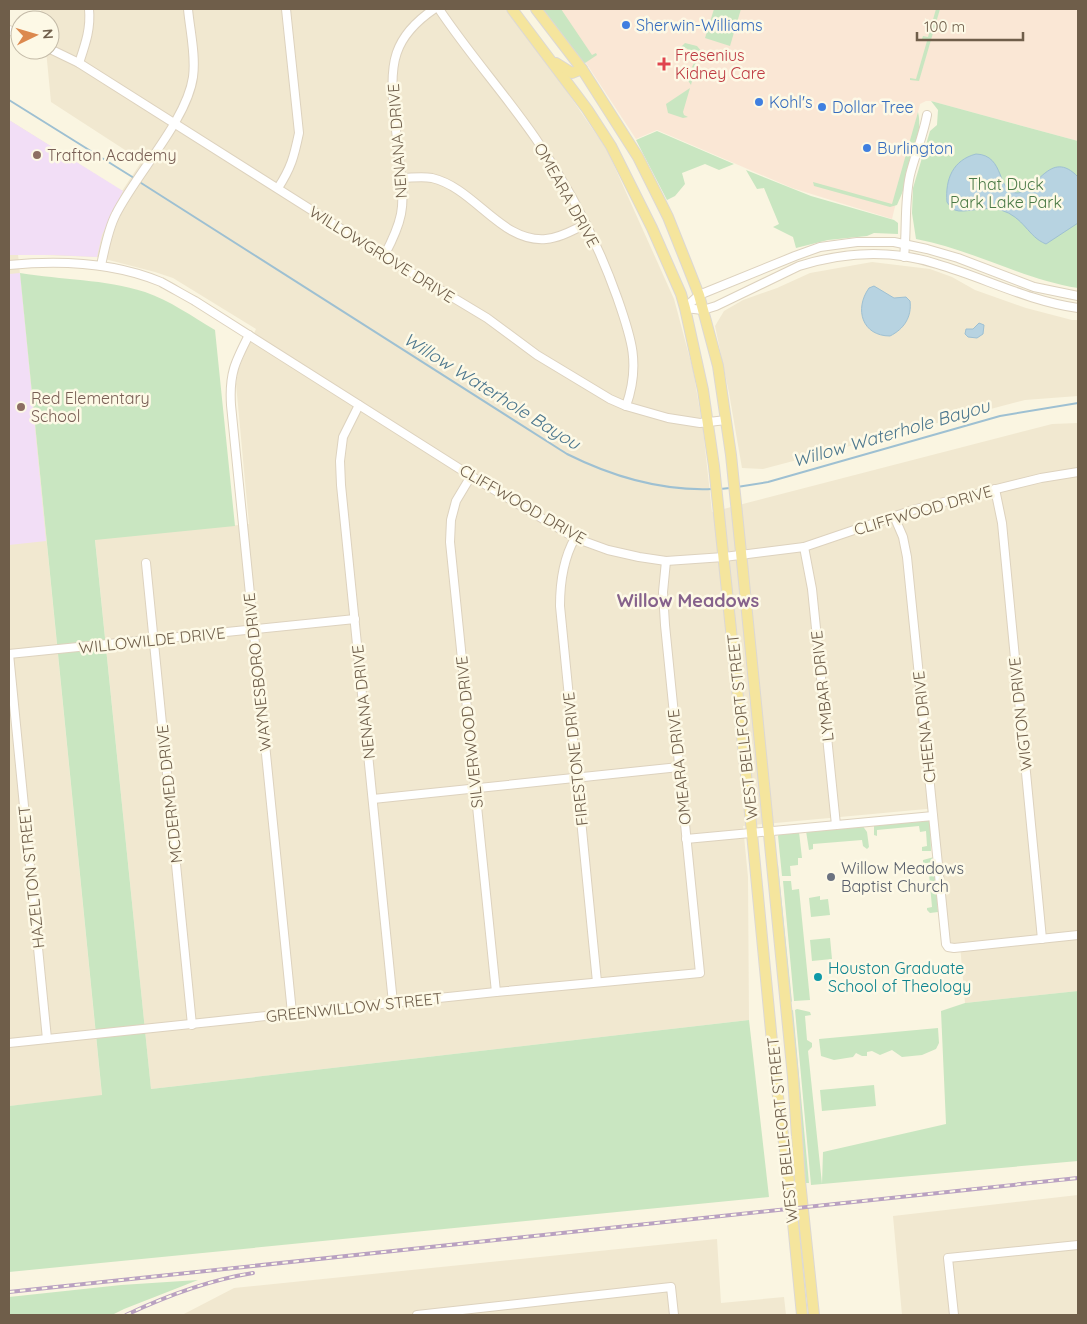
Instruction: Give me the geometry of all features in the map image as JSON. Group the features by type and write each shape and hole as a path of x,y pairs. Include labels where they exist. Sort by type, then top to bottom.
{"main road":[{"name":"WEST BELLFORT STREET","path":"512,9 587,109 611,146 652,228 686,308 708,422 714,466 802,1315"},
{"name":"WEST BELLFORT STREET","path":"536,9 582,70 626,137 668,217 699,296 718,366 742,555 793,1077 800,1181 814,1315"},
{"path":"546,54 561,67 572,73 582,70"},
{"path":"611,146 626,137"},
{"path":"738,694 755,691"},
{"path":"769,1008 786,1006"}],"street":[{"path":"79,64 87,39 90,21 89,9"},
{"path":"102,265 109,231 115,216 174,123 186,100 193,78 188,9"},
{"path":"278,188 289,172 298,133 286,9"},
{"name":"NENANA DRIVE","path":"384,256 394,238 400,220 402,200 392,87 393,66 403,39 420,19 434,9"},
{"name":"OMEARA DRIVE","path":"439,9 535,138 586,224 609,274 630,340 634,379 626,406"},
{"name":"WILLOWGROVE DRIVE","path":"60,54 79,64 384,256 487,318 537,355 580,382 626,406 668,418 700,423 726,420"},
{"path":"904,257 909,182 927,115"},
{"path":"401,178 432,178 453,186 510,230 528,237 556,238 586,224"},
{"path":"686,308 699,296 820,247 875,241 906,244 941,252 1034,287 1078,296"},
{"path":"686,308 703,310 716,306 799,266 835,256 873,254 937,263 1030,297 1060,306 1078,308"},
{"path":"795,256 799,266"},
{"name":"CLIFFWOOD DRIVE","path":"9,265 62,263 102,265 132,272 161,283 195,301 471,476 575,538 608,550 639,557 666,561 724,557 804,547 894,516 1049,476 1078,472"},
{"path":"968,275 972,263"},
{"name":"WAYNESBORO DRIVE","path":"249,335 232,372 230,386 292,1013"},
{"name":"NENANA DRIVE","path":"359,404 343,437 340,461 341,485 393,1003"},
{"name":"SILVERWOOD DRIVE","path":"471,476 456,501 451,520 450,542 496,992"},
{"name":"WIGTON DRIVE","path":"995,489 1002,523 1042,939"},
{"name":"CHEENA DRIVE","path":"894,516 903,537 907,558 945,940 948,947 954,948 1042,939"},
{"name":"FIRESTONE DRIVE","path":"575,538 569,548 560,581 560,606 597,982"},
{"name":"LYMBAR DRIVE","path":"804,547 812,589 836,825"},
{"name":"OMEARA DRIVE","path":"666,561 663,592 665,625 700,973"},
{"name":"MCDERMED DRIVE","path":"146,563 192,1024"},
{"name":"WILLOWILDE DRIVE","path":"9,654 355,619"},
{"name":"HAZELTON STREET","path":"9,654 47,1039"},
{"path":"373,799 678,767"},
{"path":"686,839 933,816"},
{"path":"1042,939 1078,935"},
{"name":"GREENWILLOW STREET","path":"9,1043 496,992 700,973"},
{"path":"954,1315 948,1258 1078,1245"},
{"path":"417,1315 671,1286 674,1315"}],"shaded area":[{"name":"Willow Meadows","path":"505,9 561,83 607,150 674,299 693,370 703,429 712,512 1052,424 1078,423 1078,991 965,1003 960,945 951,944 948,940 937,808 743,826 748,877 749,1020 151,1089 95,539 249,524 236,384 238,371 256,329 173,278 155,272 97,257 18,254 102,1096 9,1106 9,120 122,191 142,161 51,102 47,60 60,60 60,10 41,10"},
{"path":"543,9 1078,9 1078,141 926,101 920,104 892,219 792,188 657,130 636,139 586,63"},
{"name":"Trafton Academy","path":"9,120 123,191 102,235 97,257 9,255"},
{"path":"872,262 930,269 952,277 975,290 1026,308 1078,320 1078,396 1025,400 763,469 742,468 715,326 724,311 743,300 777,288 810,273"},
{"name":"Red Elementary School","path":"20,273 46,541 9,545 9,274"},
{"path":"1078,1195 1078,1315 902,1315 893,1216"},
{"path":"717,1239 721,1303 784,1297 786,1315 182,1315 234,1288"}],"green space":[{"path":"539,9 561,9 592,55 596,53 597,55 585,63 580,62"},
{"path":"714,9 741,9 730,46 705,38"},
{"path":"936,9 940,9 919,81 910,80 910,78 916,79 927,41 922,39 923,36 928,37"},
{"path":"685,43 697,46 706,57 705,63 697,61 691,85 685,76 693,69 695,61 690,58 693,53 686,48 683,52 680,48"},
{"path":"690,88 683,112 688,117 683,118 668,113 666,104"},
{"name":"That Duck Park Lake Park","path":"931,101 1078,141 1078,288 1037,278 957,250 916,239 912,213 913,188 930,131 937,125 938,110"},
{"path":"918,112 919,133 917,146 910,172 897,205 890,207 814,186 813,182 892,204"},
{"path":"657,131 734,164 719,170 705,164 682,173 685,184 675,196 667,200 636,140"},
{"path":"746,170 811,196 894,220 898,223 898,234 874,233 867,236 828,240 796,248 793,237 773,227 779,224 764,188 757,189"},
{"path":"20,273 99,282 145,292 172,304 215,330 235,526 95,540 151,1089 749,1020 769,1197 9,1272 9,1106 102,1095"},
{"path":"928,819 930,822 931,851 922,851 922,847 927,846 926,831 920,832 919,826 877,830 877,836 874,835 874,824"},
{"path":"862,825 867,832 869,847 867,849 863,846 862,840 813,844 813,849 809,850 806,831"},
{"path":"799,832 802,858 798,858 798,865 790,866 791,876 782,876 778,836 780,833"},
{"path":"934,857 938,912 930,913 927,910 927,908 932,907 928,863 923,863 923,860"},
{"path":"778,865 792,1002 790,1001"},
{"path":"783,881 791,881 792,890 799,889 810,1000 794,1001"},
{"path":"820,896 820,900 828,899 830,915 811,917 809,898"},
{"path":"830,938 832,959 812,961 810,940"},
{"path":"1078,991 1078,1161 811,1185 795,1010 810,1012 811,1015 805,1016 807,1040 812,1043 812,1047 808,1051 822,1184 823,1152 946,1124 941,1011 965,1003"},
{"path":"793,1010 809,1183 805,1183 791,1011"},
{"path":"938,1028 939,1043 936,1049 922,1055 902,1057 892,1050 880,1055 872,1051 867,1052 867,1056 856,1053 853,1057 834,1060 821,1056 819,1039"},
{"path":"874,1085 876,1106 822,1111 820,1090"},
{"path":"198,1280 112,1315 9,1315 9,1297 121,1285"}],"water":[{"path":"976,154 986,156 992,161 997,167 1006,187 1010,191 1017,193 1024,191 1051,169 1059,167 1068,169 1078,177 1078,223 1046,244 1035,237 1021,222 1009,213 989,208 963,211 953,209 947,202 949,178 961,161"},
{"path":"874,286 894,298 906,297 910,301 910,312 906,322 890,336 880,335 873,331 863,320 862,304 864,296 869,288"},
{"path":"979,323 984,325 983,334 977,338 968,337 965,334 966,329 973,329"}],"waterway":[{"name":"Willow Waterhole Bayou","path":"9,100 134,178"},
{"name":"Willow Waterhole Bayou","path":"138,181 567,454 620,476 638,481 674,488 712,489"},
{"name":"Willow Waterhole Bayou","path":"737,487 768,482 1000,416 1078,403"},
{"name":"Willow Waterhole Bayou","path":"720,489 730,488"}],"railway":[{"path":"9,1292 1078,1178"},
{"path":"126,1315 188,1290 220,1280 253,1273"}],"place":[{"name":"Sherwin-Williams","path":"626,25"},
{"name":"Fresenius Kidney Care","path":"664,64"},
{"name":"Kohl's","path":"759,102"},
{"name":"Dollar Tree","path":"822,107"},
{"name":"Burlington","path":"867,148"},
{"name":"Trafton Academy","path":"37,155"},
{"name":"Red Elementary School","path":"21,407"},
{"name":"Willow Meadows Baptist Church","path":"831,877"},
{"name":"Houston Graduate School of Theology","path":"818,977"}],"district":[{"name":"Willow Meadows","path":"688,600"}]}
